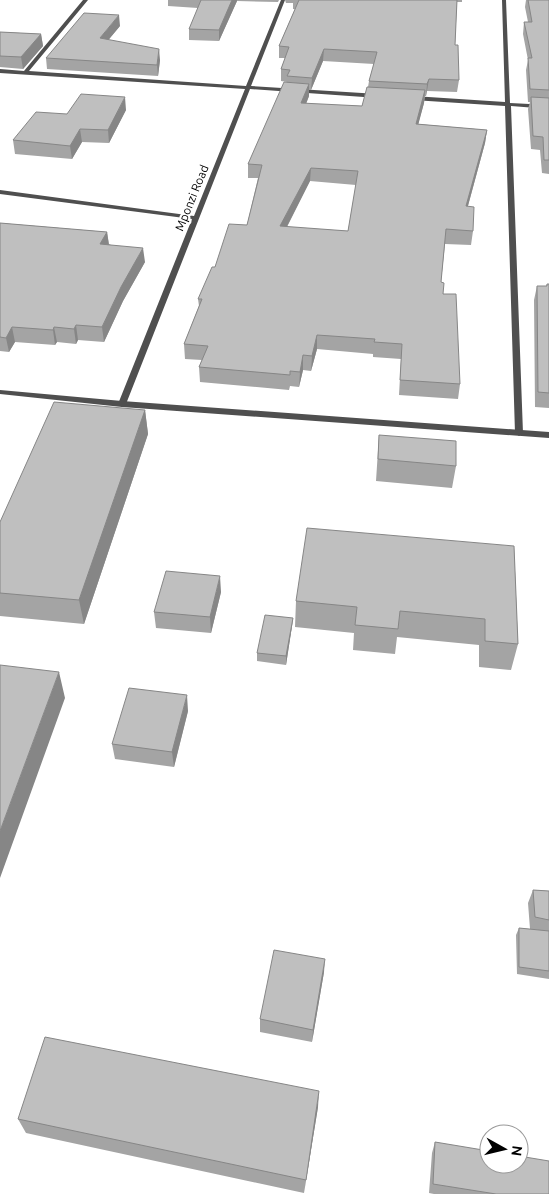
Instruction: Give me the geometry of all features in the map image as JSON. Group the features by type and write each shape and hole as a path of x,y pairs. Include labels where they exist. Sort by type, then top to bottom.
{"street":[{"path":"25,73 86,0"},
{"name":"Mponzi Road","path":"122,404 283,0"},
{"path":"504,0 519,433"},
{"path":"0,71 382,97"},
{"path":"401,98 549,106"},
{"path":"0,192 196,218"},
{"path":"0,392 122,404 549,435"}],"building":[{"path":"201,0 232,0 219,30 189,29"},
{"path":"299,0 457,0 455,45 458,45 459,80 429,79 427,84 369,81 377,52 324,49 312,78 287,76 290,70 281,69 289,47 279,46"},
{"path":"528,0 549,0 549,90 530,89 528,58 532,58 524,22 532,22"},
{"path":"84,13 119,15 100,38 159,49 157,65 46,58"},
{"path":"0,32 41,34 21,57 0,56"},
{"path":"284,82 309,84 301,103 362,106 367,87 425,90 416,124 487,130 466,206 474,207 473,231 446,229 441,282 444,283 443,294 456,294 460,384 400,380 402,344 374,342 375,339 317,335 312,356 303,355 300,372 290,371 290,375 199,367 208,346 184,344 202,299 198,299 212,267 215,267 229,224 247,225 262,165 248,164","holes":["311,168 358,171 348,231 280,226"]},
{"path":"81,94 125,97 108,130 80,129 70,146 13,140 36,112 67,114"},
{"path":"531,97 549,98 549,160 544,160 543,137 533,136"},
{"path":"0,223 107,232 100,244 143,248 121,287 102,327 76,325 74,329 54,327 53,330 12,327 6,338 0,337"},
{"path":"549,284 549,393 538,392 537,286 547,286"},
{"path":"54,402 145,410 79,600 0,593 0,522"},
{"path":"379,435 456,441 456,466 378,459"},
{"path":"307,528 514,546 518,644 485,641 485,619 400,611 398,629 355,625 357,607 296,601"},
{"path":"166,571 220,576 210,617 154,612"},
{"path":"265,615 293,618 286,656 257,653"},
{"path":"0,665 59,672 0,831"},
{"path":"129,688 187,695 172,752 112,744"},
{"path":"533,890 549,891 549,920 535,917"},
{"path":"519,928 549,931 549,971 519,967"},
{"path":"274,950 325,959 313,1030 260,1019"},
{"path":"45,1037 319,1091 306,1180 18,1119"},
{"path":"435,1142 479,1149 479,1174 529,1174 529,1158 549,1161 549,1194 496,1194 433,1184"}]}
